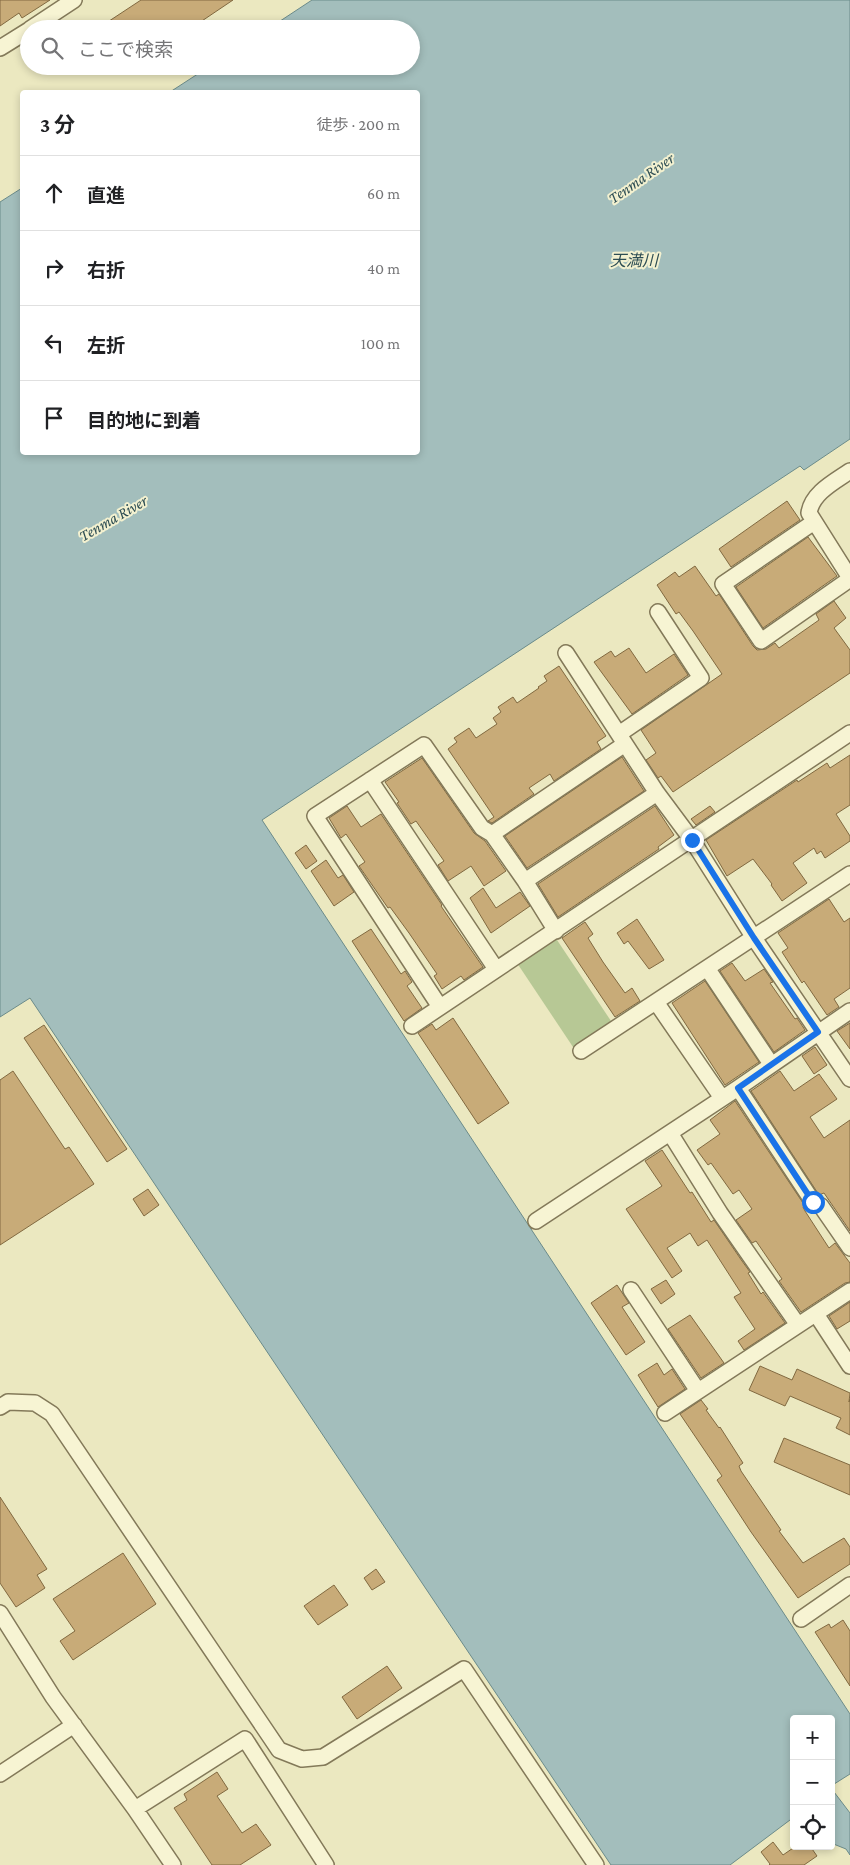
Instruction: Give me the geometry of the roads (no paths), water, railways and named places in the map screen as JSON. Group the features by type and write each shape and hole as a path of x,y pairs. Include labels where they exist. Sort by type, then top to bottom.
{"street":[{"path":"43,20 74,0"},
{"path":"0,48 20,35"},
{"path":"814,522 723,584 761,641 850,578 809,513 811,503 827,487 850,472"},
{"path":"492,834 622,739 701,678 658,612"},
{"path":"566,653 657,792 692,840 754,938 850,1079"},
{"path":"412,1026 850,733"},
{"path":"440,1007 315,816 424,745 482,828 492,834 525,881 556,931"},
{"path":"370,780 496,969"},
{"path":"525,881 657,792"},
{"path":"581,1051 850,874"},
{"path":"707,968 771,1064"},
{"path":"656,1002 722,1098"},
{"path":"536,1220 738,1088 850,1011"},
{"path":"738,1088 813,1202 821,1206 850,1248"},
{"path":"670,1133 720,1213 798,1325"},
{"path":"631,1290 698,1391"},
{"path":"665,1413 850,1291"},
{"path":"816,1314 848,1358"},
{"path":"0,1407 8,1402 35,1403 52,1414 279,1750 302,1759 323,1757 464,1670 596,1865"},
{"path":"801,1620 850,1585"},
{"path":"0,1613 53,1697 135,1809 173,1865"},
{"path":"0,1774 74,1725"},
{"path":"135,1809 245,1739 326,1865"}],"water":[{"path":"312,0 850,0 850,439 804,470 800,466 262,820 850,1714 850,1774 835,1783 835,1715 790,1715 790,1820 730,1865 611,1865 30,998 0,1017 0,202 20,189 20,455 420,455 420,90 173,90 196,75 420,75 420,20 282,20"},
{"path":"835,1793 850,1813 850,1855 846,1849 835,1845"}],"water label":[{"name":"Tenma River","path":"641,178"},
{"name":"天満川","path":"634,260"},
{"name":"Tenma River","path":"113,518"}]}
